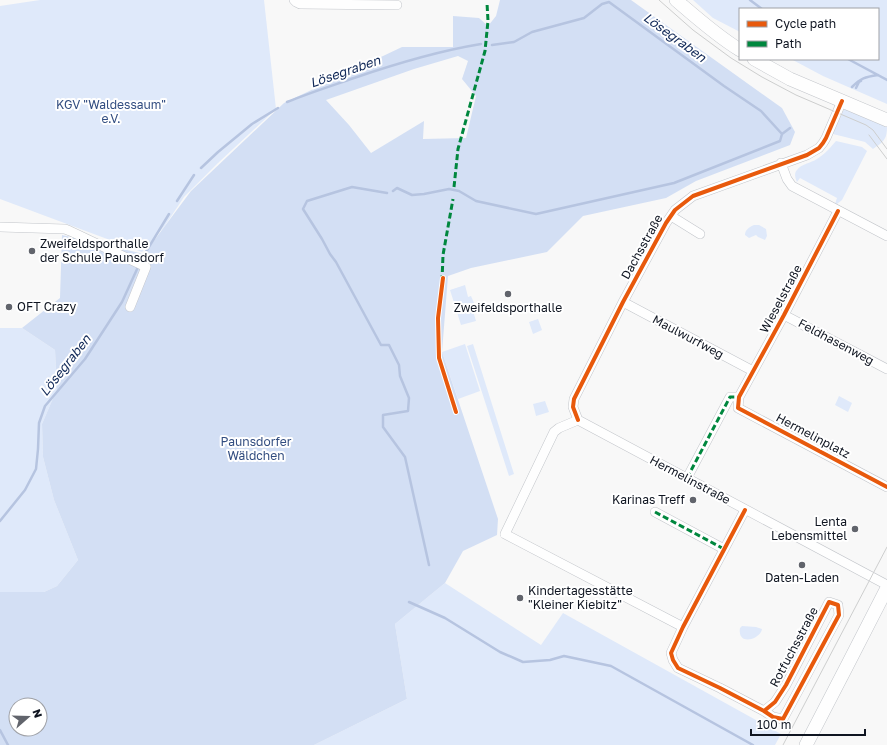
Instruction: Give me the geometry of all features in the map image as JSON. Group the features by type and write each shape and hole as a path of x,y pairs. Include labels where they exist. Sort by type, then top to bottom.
{"main road":[{"path":"676,0 726,41 739,49"},
{"path":"756,60 790,79 887,120"},
{"path":"806,745 887,588"}],"street":[{"path":"294,0 300,4 397,5"},
{"name":"Dachsstraße","path":"578,420 573,407 574,399 623,302 666,223 675,210 693,196 812,152 821,146 826,138 842,101"},
{"path":"781,163 787,179 792,186 887,236"},
{"name":"Wieselstraße","path":"739,397 838,211"},
{"name":"Dachsstraße","path":"671,216 700,234"},
{"path":"0,226 65,229 146,266 130,307"},
{"name":"Maulwurfweg","path":"623,302 753,371"},
{"name":"Feldhasenweg","path":"784,315 887,369"},
{"path":"687,478 730,398 739,397"},
{"name":"Hermelinplatz","path":"739,397 738,408 887,487"},
{"path":"578,420 559,428 554,432 505,534 683,627"},
{"name":"Hermelinstraße","path":"578,420 887,585"},
{"name":"Rotfuchsstraße","path":"745,510 683,627 671,653 678,668 720,688 773,717 783,720 839,615 838,605 829,602 776,702 764,711"},
{"path":"655,512 724,549"}],"green space":[{"name":"KGV \"Waldessaum\" e.V.","path":"40,0 264,0 276,109 184,197 164,227 142,252 0,199 0,6"},
{"name":"Paunsdorfer Wäldchen","path":"500,0 631,0 782,108 795,132 790,145 696,181 666,198 583,216 547,252 471,268 448,276 442,352 498,519 497,535 463,551 445,583 395,624 407,699 314,745 0,745 0,592 44,592 57,586 78,560 54,500 43,457 42,424 57,389 55,350 22,328 60,298 62,235 144,254 191,191 284,103 402,47 453,47 453,16 479,18 488,26 496,16","holes":["458,56 468,61 462,79 476,96 466,138 423,139 424,121 371,153 349,125 326,100 414,69"]},
{"path":"693,0 887,0 887,104 823,76 793,60 879,60 879,8 739,8 739,31 713,18"},
{"path":"848,108 887,127 885,138 882,142 873,149 865,142 833,134 843,111"},
{"path":"836,141 862,147 867,151 842,200 835,204 837,198 800,178 797,182 795,173 799,168 820,157"},
{"path":"754,225 759,225 766,229 767,236 765,240 756,235 749,238 745,235 748,229"},
{"path":"465,285 468,297 471,296 474,303 471,304 476,321 461,325 450,290"},
{"path":"538,319 542,330 533,334 529,322"},
{"path":"0,328 22,328 55,350 57,389 42,424 43,457 54,500 78,560 57,586 44,592 0,592"},
{"path":"465,344 480,391 458,399 442,352"},
{"path":"473,344 514,474 509,476 467,346"},
{"path":"839,396 852,403 848,412 835,405"},
{"path":"545,401 549,412 536,416 533,404"},
{"path":"445,583 541,645 563,613 781,734 775,745 314,745 407,699 395,624"},
{"path":"742,626 762,629 761,633 754,638 742,638 740,628"}],"waterway":[{"path":"750,0 761,8"},
{"name":"Lösegraben","path":"492,45 514,42 532,32 584,18 602,4 609,2 724,86 761,111 782,134 790,128"},
{"name":"Lösegraben","path":"287,102 401,63 449,50 481,44"},
{"path":"850,60 887,80"},
{"name":"Lösegraben","path":"852,87 864,78 878,75"},
{"name":"Lösegraben","path":"856,88 861,81"},
{"name":"Lösegraben","path":"201,168 252,124 278,108"},
{"path":"393,191 397,188 412,195 449,189 459,191 476,201 536,214 674,183 780,141 782,134"},
{"name":"Lösegraben","path":"177,201 194,175"},
{"path":"387,193 352,187 307,201 303,209 336,262 381,345 389,345 399,365 400,376 409,398 408,411 383,415 383,427 405,457 429,565"},
{"name":"Lösegraben","path":"141,260 169,214"},
{"name":"Lösegraben","path":"0,521 25,490 36,469 39,423 45,406 85,359 122,302 138,267"},
{"path":"409,602 445,618 500,652 523,662 550,660 564,656 611,666 753,745"},
{"name":"Lösegraben","path":"0,730 8,745"}],"tram line":[{"path":"659,0 693,30 731,58 796,95 866,125 873,130 887,149"},
{"path":"869,135 887,159"},
{"path":"783,745 887,547"}],"marked path":[{"path":"454,187 458,149 485,51 488,21 487,3"},
{"path":"442,281 443,255 453,199"},
{"path":"687,478 730,397 739,397"},
{"path":"655,512 724,549"}],"cycle path":[{"path":"578,420 573,407 574,399 623,302 666,223 675,210 693,196 807,155 819,148 826,138 842,101"},
{"path":"838,211 739,397 738,408 887,487"},
{"path":"443,278 438,318 439,358 456,412"},
{"path":"745,510 683,627 671,653 678,668 764,711 775,702 786,685 829,602 838,605 839,615 783,719 773,717 764,711"}],"place":[{"name":"Zweifeldsporthalle der Schule Paunsdorf","path":"32,251"},
{"name":"Zweifeldsporthalle","path":"508,294"},
{"name":"OFT Crazy","path":"9,307"},
{"name":"Karinas Treff","path":"693,500"},
{"name":"Lenta Lebensmittel","path":"855,529"},
{"name":"Daten-Laden","path":"802,565"},
{"name":"Kindertagesstätte \"Kleiner Kiebitz\"","path":"520,598"}]}
